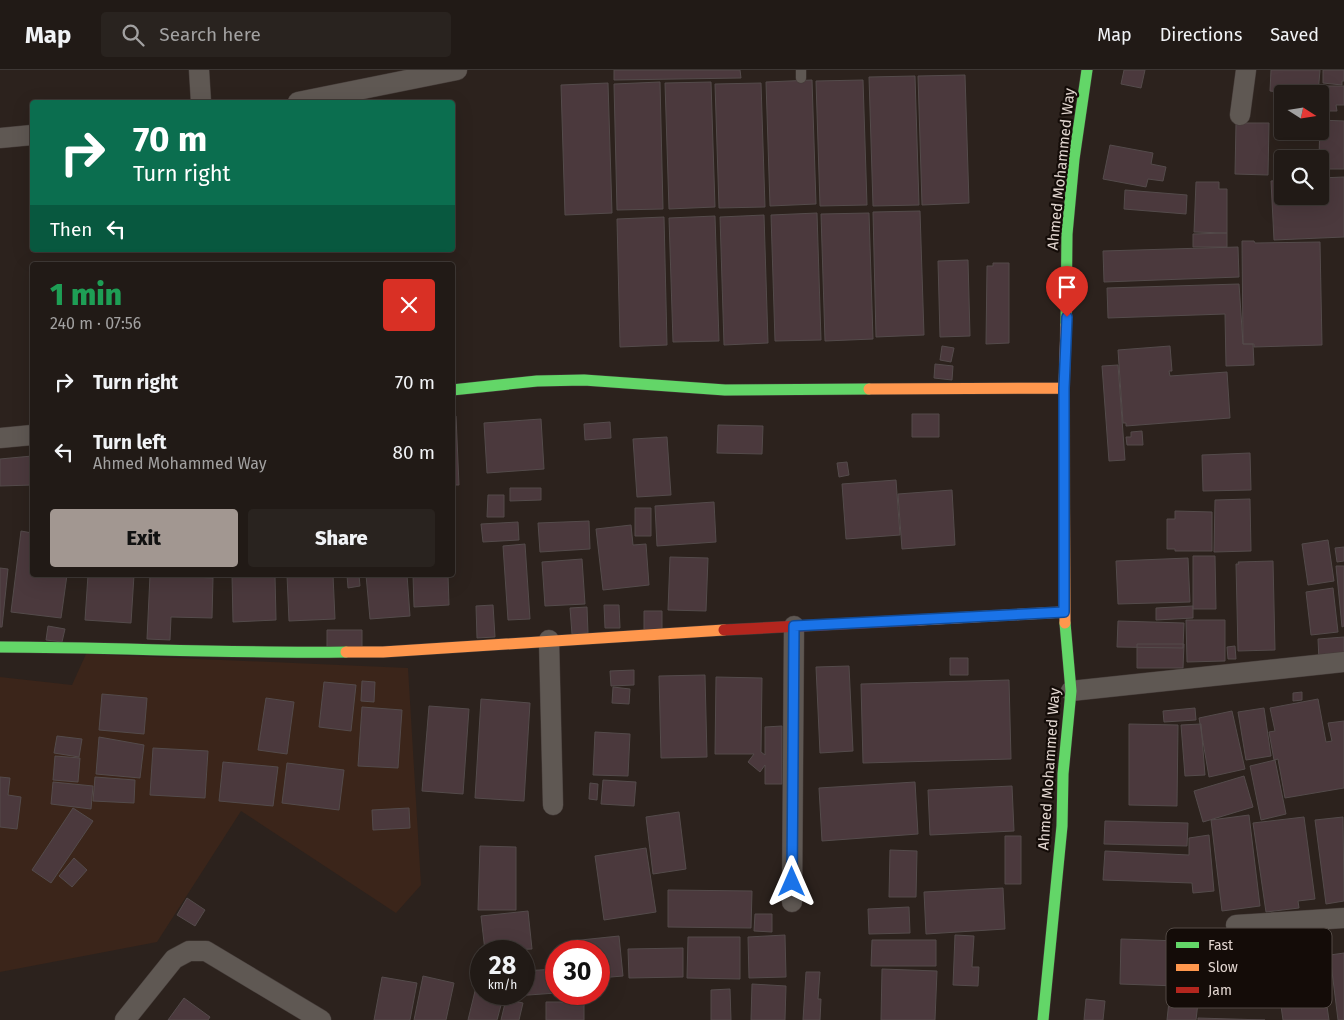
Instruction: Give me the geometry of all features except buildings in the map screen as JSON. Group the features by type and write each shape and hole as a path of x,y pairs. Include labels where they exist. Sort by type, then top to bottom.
{"street":[{"path":"199,70 202,100"},
{"path":"308,100 457,70"},
{"name":"Ahmed Mohammed Way","path":"1043,1020 1062,826 1063,774 1071,691 1064,612 1064,388 1067,234 1074,158 1087,70"},
{"path":"1240,114 1246,70"},
{"path":"0,138 30,135"},
{"path":"455,390 537,381 584,380 725,390 1064,388"},
{"path":"0,438 30,435"},
{"path":"0,646 282,653 383,652 549,640 1064,612"},
{"path":"792,902 794,626"},
{"path":"549,640 552,805"},
{"path":"1071,691 1344,662"},
{"path":"1236,925 1344,918"},
{"path":"126,1020 174,959 189,951 206,951 321,1020"}],"shaded area":[{"path":"86,654 408,668 421,885 396,913 241,811 157,942 0,972 0,677 72,685"}],"traffic: fast":[{"path":"1066,325 1067,234 1074,159 1087,70"},
{"path":"455,390 537,381 584,380 725,390 869,389"},
{"path":"1043,1020 1062,826 1063,774 1071,691 1065,623"},
{"path":"0,647 346,652"}],"traffic: slow":[{"path":"1065,623 1064,388 1066,325"},
{"path":"869,389 1064,388"},
{"path":"918,620 1064,612"},
{"path":"346,652 383,652 724,630"}],"traffic: jam":[{"path":"724,630 918,620"}],"route":[{"path":"792,882 794,626 1064,612 1064,388 1067,317"}]}
